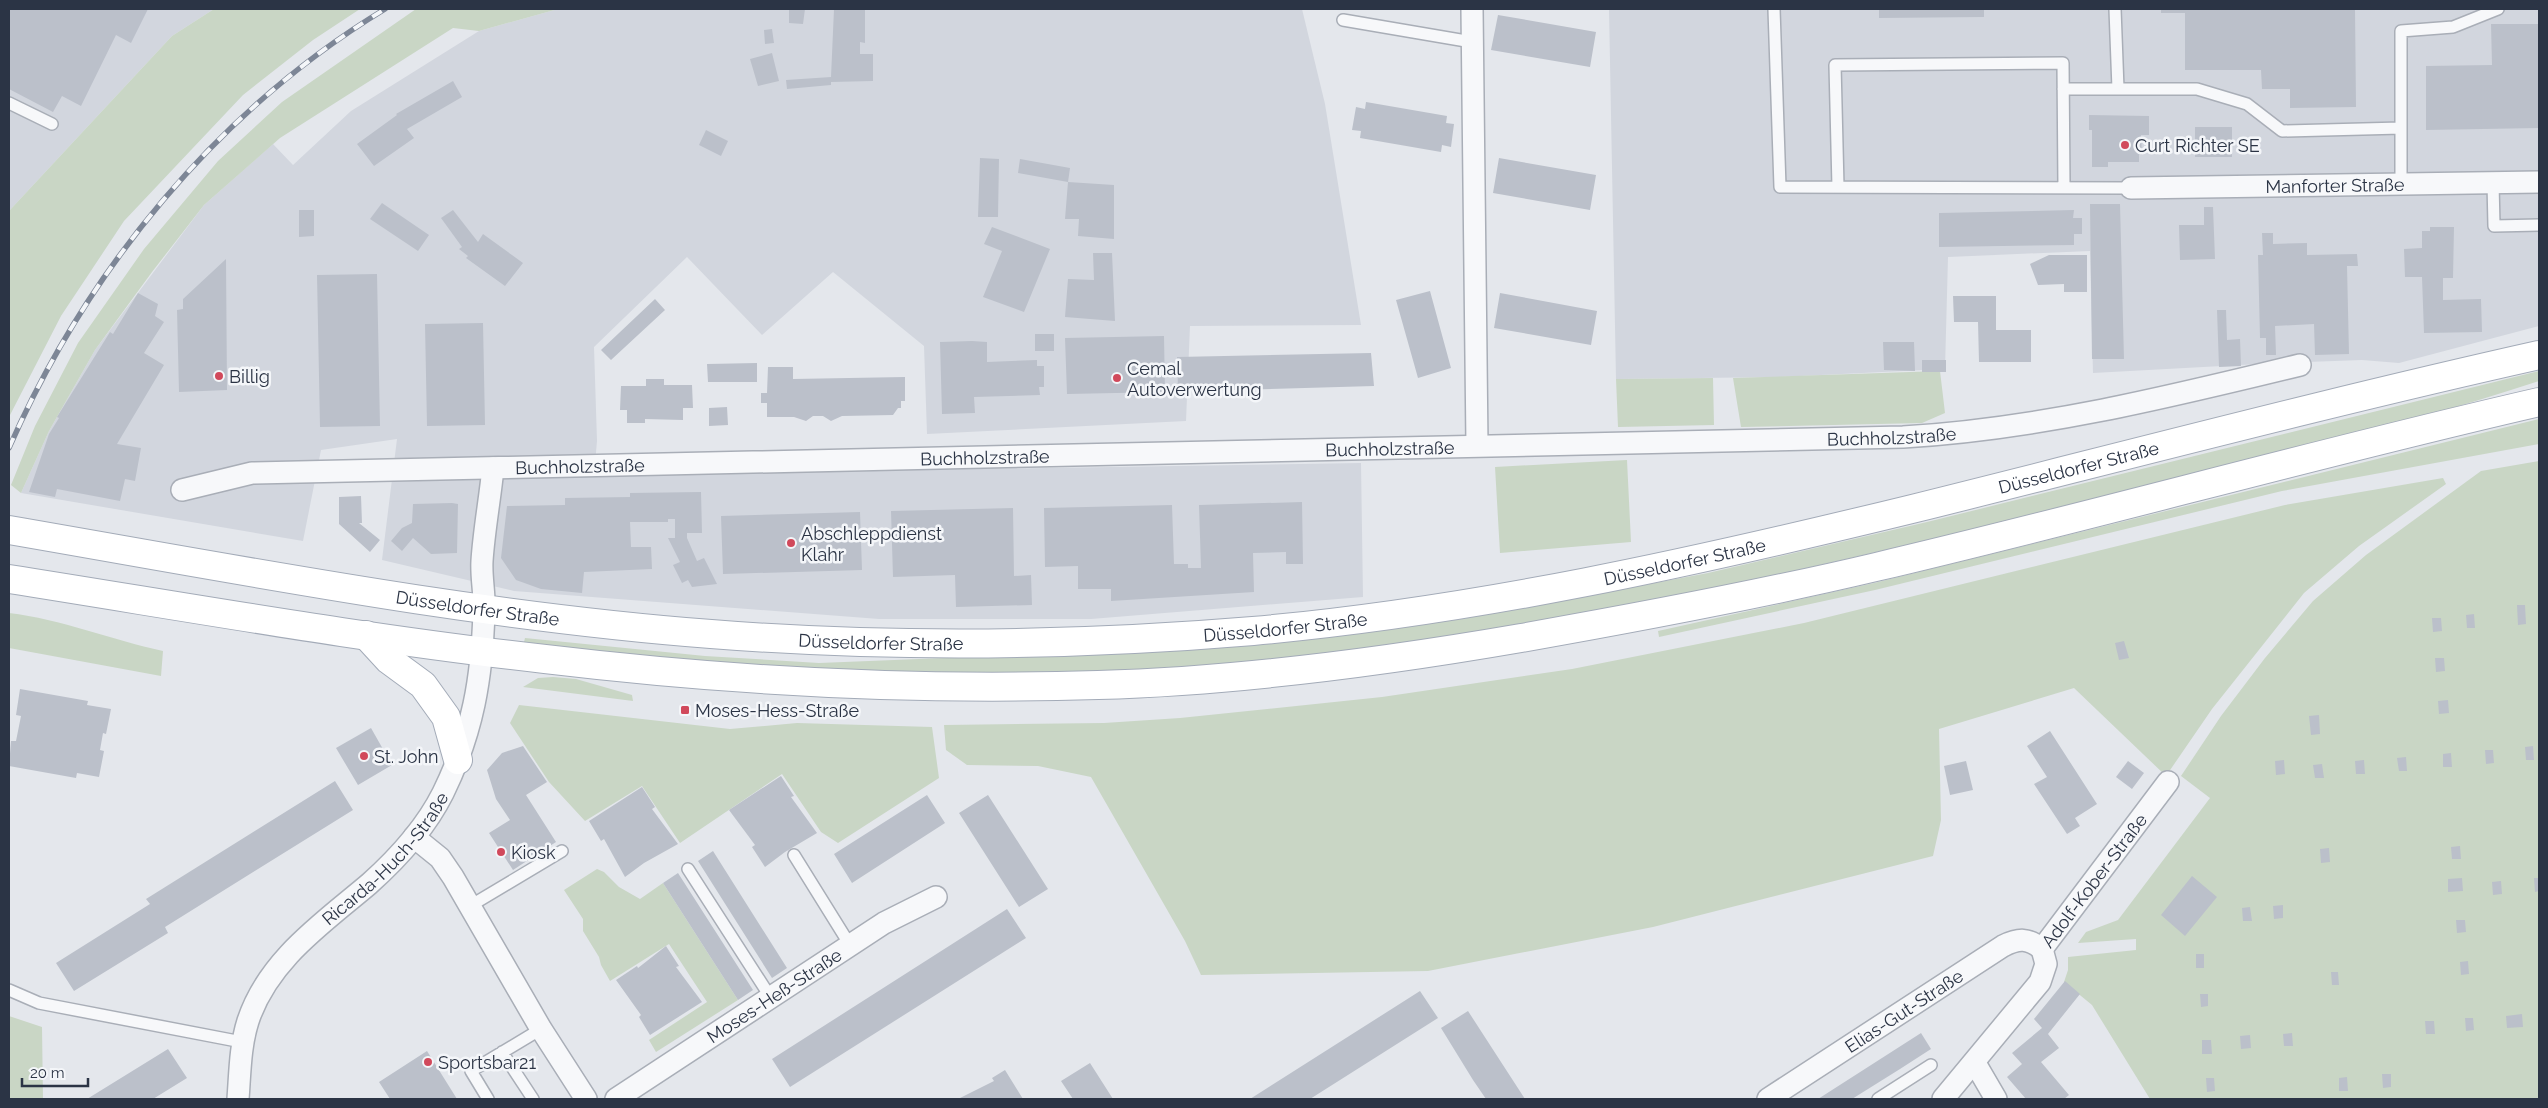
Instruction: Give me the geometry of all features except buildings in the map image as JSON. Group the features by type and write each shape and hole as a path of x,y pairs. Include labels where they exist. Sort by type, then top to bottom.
{"main road":[{"name":"Düsseldorfer Straße","path":"9,530 228,568 484,608 546,617 708,634 840,642 1102,641 1256,630 1392,614 1648,571 2539,356"},
{"path":"9,579 366,635 482,651 704,676 847,684 950,687 1104,685 1260,675 1436,652 1636,618 1871,569 2539,402"},
{"path":"366,635 389,660 423,685 446,717 458,760"}],"street":[{"name":"Buchholzstraße","path":"1472,9 1477,445"},
{"name":"Manforter Straße","path":"2131,188 2539,182"},
{"name":"Buchholzstraße","path":"182,490 252,473 1903,437 1963,433 2154,401 2300,365"},
{"name":"Buchholzstraße","path":"482,651 484,608 482,561 493,468"},
{"name":"Ricarda-Huch-Straße","path":"238,1099 242,1042 249,1019 264,986 277,967 299,944 371,882 414,837 442,795 469,733 475,707 482,651"},
{"name":"Adolf-Kober-Straße","path":"1943,1099 1975,1063 2040,982 2046,964 2042,949 2168,782"},
{"path":"414,837 440,858 541,1029 586,1099"},
{"name":"Moses-Heß-Straße","path":"616,1099 884,923 936,898"},
{"name":"Elias-Gut-Straße","path":"1768,1099 2003,946 2016,939 2031,941 2042,949"},
{"path":"1975,1063 1996,1099"}],"lane":[{"path":"1774,9 1780,187 2131,188"},
{"path":"2115,9 2118,89"},
{"path":"2401,184 2401,31 2453,27 2498,9"},
{"path":"1343,20 1472,42"},
{"path":"1838,187 1834,65 2063,63 2064,188"},
{"path":"2063,89 2197,89 2247,104 2282,131 2400,128"},
{"path":"9,103 52,124"},
{"path":"2493,183 2494,226 2539,225"},
{"path":"470,906 562,851"},
{"path":"794,855 850,946"},
{"path":"688,869 771,998"},
{"path":"9,990 39,1003 242,1042"},
{"path":"488,1099 470,1071 541,1029"},
{"path":"502,1052 533,1099"},
{"path":"1878,1099 1931,1066"}],"shaded area":[{"path":"9,9 214,9 172,36 9,211"},
{"path":"558,9 1302,9 1325,104 1361,325 1190,326 1186,421 927,434 924,346 833,272 762,335 687,257 594,347 597,441 594,475 1361,463 1363,597 1091,619 879,619 514,591 382,560 397,439 321,450 303,541 21,493 49,431 95,350 204,205 273,144 293,165 351,111 479,31"},
{"path":"1609,9 2539,9 2539,326 2399,363 2362,360 2093,373 2090,251 1948,257 1945,369 1779,377 1616,379"}],"green space":[{"path":"214,9 360,9 313,40 243,95 124,221 61,316 9,417 9,211 172,36"},
{"path":"416,9 558,9 479,31 453,28 280,138 204,205 152,272 95,350 49,431 21,493 11,485 35,426 78,343 144,249 218,161 282,102"},
{"path":"1940,371 1945,413 1922,423 1741,427 1733,378"},
{"path":"2539,371 2539,381 2369,431 1847,559 1610,609 1491,630 1371,647 1251,661 1130,670 947,672 828,670 748,666 639,656 524,642 525,638 705,656 819,663 969,657 1120,654 1275,642 1462,619 1708,573 1927,522"},
{"path":"1713,378 1714,425 1618,427 1616,379"},
{"path":"2539,419 2539,444 2282,491 1875,590 1659,637 1658,631 1874,583"},
{"path":"1627,460 1631,542 1500,553 1495,467"},
{"path":"2539,461 2539,1099 2150,1099 2092,1005 2064,982 2068,970 2068,957 2136,950 2136,939 2078,943 2086,932 2118,920 2210,798 2181,776 2221,716 2265,658 2313,601 2366,555 2481,471"},
{"path":"2443,478 2446,484 2359,546 2304,593 2212,709 2166,776 2074,688 1939,729 1941,820 1933,856 1653,927 1428,971 1201,975 1185,941 1091,777 1038,766 967,765 946,750 944,725 1104,723 1180,718 1382,697 1572,669 1804,623 2285,505"},
{"path":"9,613 48,620 163,651 161,676 9,648"},
{"path":"538,678 576,679 632,695 633,701 523,687"},
{"path":"519,705 730,729 797,723 932,727 939,778 838,843 821,832 782,774 680,843 642,786 585,821 549,782 510,723"},
{"path":"597,869 604,872 619,887 640,899 663,883 738,1000 656,1052 649,1040 707,1002 669,944 610,981 601,965 599,957 583,931 583,919 564,890"},
{"path":"9,1016 42,1027 43,1099 9,1099"}],"railway":[{"path":"9,448 41,382 77,319 118,258 163,200 213,146 266,96 324,50 385,9"}],"place":[{"name":"Curt Richter SE","path":"2125,145"},
{"name":"Billig","path":"219,376"},
{"name":"Cemal Autoverwertung","path":"1117,378"},
{"name":"Abschleppdienst Klahr","path":"791,543"},
{"name":"Moses-Hess-Straße","path":"685,710"},
{"name":"St. John","path":"364,756"},
{"name":"Kiosk","path":"501,852"},
{"name":"Sportsbar21","path":"428,1062"}]}
